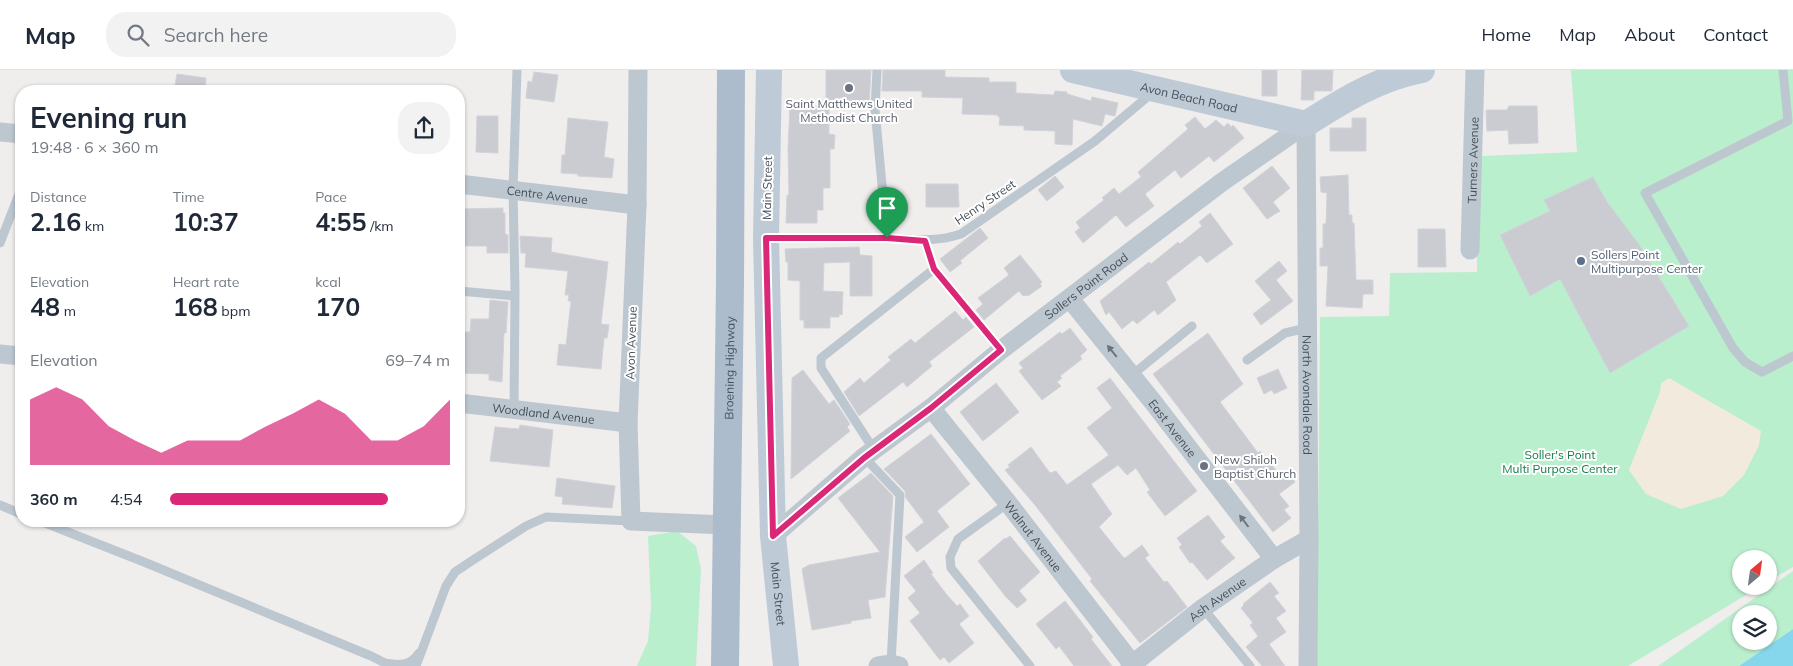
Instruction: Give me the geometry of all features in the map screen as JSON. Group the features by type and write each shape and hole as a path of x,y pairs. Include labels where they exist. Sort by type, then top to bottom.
{"main road":[{"name":"Broening Highway","path":"724,666 730,283 731,70"}],"street":[{"name":"Avon Avenue","path":"630,521 628,423 637,205 638,70"},
{"name":"Main Street","path":"769,70 766,238 773,536 786,666"},
{"name":"Avon Beach Road","path":"1073,70 1306,124"},
{"name":"Sollers Point Road","path":"773,536 869,454 931,408 1001,350 1222,182 1306,124 1384,76 1422,70"},
{"name":"Turners Avenue","path":"1470,250 1475,70"},
{"name":"North Avondale Road","path":"1306,124 1310,539 1308,666"},
{"path":"0,132 15,133"},
{"name":"Centre Avenue","path":"465,185 637,205"},
{"name":"East Avenue","path":"1070,299 1132,375 1274,559"},
{"path":"0,354 15,355"},
{"name":"Woodland Avenue","path":"465,404 628,423"},
{"name":"Walnut Avenue","path":"931,408 1008,503 1132,665"},
{"path":"630,521 726,525"},
{"name":"Ash Avenue","path":"1132,665 1203,608 1274,559 1310,539"}],"lane":[{"path":"514,409 515,296 513,189 517,70"},
{"path":"877,70 875,110 887,238"},
{"path":"1783,70 1788,121 1645,193 1733,348 1745,362 1762,372 1793,356"},
{"name":"Henry Street","path":"766,238 887,238 925,241 961,234 1095,141 1156,90"},
{"path":"0,243 15,204"},
{"path":"925,241 934,269 1001,350"},
{"path":"889,665 900,495 869,454 821,368 821,358 934,269"},
{"path":"465,292 515,296"},
{"path":"1132,375 1192,326"},
{"path":"1247,360 1286,333 1307,328"},
{"path":"1008,503 958,539 950,557 951,568 1030,666"},
{"path":"0,505 15,511"},
{"path":"416,666 446,586 455,572 526,526 546,517 630,521"},
{"path":"55,527 144,562 387,664 398,666 408,664 416,657 424,644"},
{"path":"1203,608 1250,666"}],"green space":[{"name":"Soller's Point Multi Purpose Center","path":"1571,70 1793,70 1793,567 1778,576 1778,550 1732,550 1732,595 1746,595 1628,666 1317,666 1320,317 1389,316 1390,273 1477,272 1477,215 1481,156 1577,152"},
{"path":"677,531 696,546 701,569 696,666 637,666 648,641 651,607 648,536"},
{"path":"1793,571 1793,629 1777,640 1777,605 1745,605 1759,595 1778,595 1778,582"},
{"path":"1732,614 1732,650 1762,650 1739,666 1658,666"}],"sand":[{"path":"1669,378 1761,431 1759,445 1744,475 1723,496 1681,509 1646,494 1629,470 1660,392 1661,383"}],"water":[{"path":"1793,629 1793,666 1739,666 1762,650 1777,650 1777,640"}],"building":[{"name":"Saint Matthews United Methodist Church","path":"826,70 871,70 869,105 826,105"},
{"path":"883,70 945,70 945,77 989,78 989,82 1016,82 1016,93 1054,95 1055,91 1067,92 1067,94 1091,101 1092,97 1118,103 1115,116 1105,114 1102,126 1073,119 1072,145 1055,144 1055,131 1024,130 1024,126 999,125 1000,117 998,115 962,114 963,98 922,97 922,91 882,91"},
{"path":"1262,70 1277,70 1277,96 1262,96"},
{"path":"1302,70 1333,70 1332,91 1314,91 1314,100 1301,100"},
{"path":"534,72 558,75 554,102 526,98 528,81 532,82"},
{"path":"177,74 206,78 205,85 175,85"},
{"path":"790,105 829,106 829,134 835,135 834,149 830,149 830,188 823,188 823,210 817,210 817,223 786,223 787,195 789,195 788,149"},
{"path":"1509,106 1537,106 1538,143 1509,144 1508,130 1487,131 1486,110 1507,110"},
{"path":"477,116 498,116 498,153 476,152"},
{"path":"1195,117 1205,129 1216,120 1224,127 1228,123 1231,127 1233,125 1244,138 1214,162 1209,156 1181,178 1175,170 1145,194 1154,206 1126,227 1116,215 1083,243 1075,232 1080,228 1076,222 1104,200 1102,198 1114,188 1119,194 1141,177 1138,172 1188,129 1185,125"},
{"path":"568,118 608,122 604,157 614,159 612,178 561,173 562,155 565,155"},
{"path":"1352,118 1366,118 1366,151 1330,151 1330,128 1352,128"},
{"path":"1272,166 1290,188 1273,202 1280,211 1267,219 1243,188"},
{"path":"1348,175 1349,215 1352,215 1352,223 1354,223 1356,280 1373,280 1373,294 1363,294 1362,308 1326,306 1328,266 1320,266 1320,248 1323,248 1323,224 1326,224 1327,193 1321,192 1320,177"},
{"path":"1055,176 1064,187 1047,201 1038,190"},
{"name":"Sollers Point Multipurpose Center","path":"1593,177 1607,202 1638,243 1689,326 1610,373 1560,279 1530,296 1500,235 1550,211 1544,200"},
{"path":"926,184 958,184 959,207 926,207"},
{"path":"503,208 503,213 505,213 505,234 508,235 508,253 487,253 487,246 465,246 465,209"},
{"path":"1210,213 1233,244 1207,263 1200,255 1166,282 1176,300 1158,315 1154,310 1137,324 1133,320 1122,329 1109,312 1106,315 1100,301 1149,262 1151,264 1178,242 1180,244 1202,226 1199,222"},
{"path":"980,228 988,238 960,261 962,263 950,272 940,259"},
{"path":"1418,229 1445,229 1446,267 1418,267"},
{"path":"520,236 552,238 551,252 608,262 601,324 609,325 607,338 604,338 601,369 557,365 559,344 566,345 571,301 568,301 569,295 565,295 568,271 525,267 526,253 521,253"},
{"path":"859,247 860,255 872,256 872,296 850,296 850,262 824,263 823,291 843,292 842,315 830,317 830,328 804,328 804,320 800,320 800,281 788,280 788,262 786,262 785,249"},
{"path":"1020,255 1042,282 1040,284 1042,286 1028,296 1023,296 1019,291 984,320 976,310 983,304 978,298 1009,275 1004,268"},
{"path":"1279,261 1287,271 1276,280 1293,301 1261,325 1253,314 1271,300 1255,281"},
{"path":"490,300 508,302 506,333 504,333 502,382 489,380 489,374 465,373 465,332 470,332 471,319 489,319"},
{"path":"955,311 963,320 966,317 974,327 929,362 932,366 907,387 903,382 859,416 844,392 860,378 864,383 891,360 888,357 911,339 915,343"},
{"path":"1070,328 1087,350 1080,356 1082,359 1060,376 1062,378 1057,382 1061,386 1042,400 1019,371 1023,368 1019,363 1060,332 1062,334"},
{"path":"1208,333 1243,384 1220,402 1258,453 1260,451 1280,475 1287,470 1295,482 1279,494 1289,506 1284,510 1291,518 1273,532 1153,374"},
{"path":"1278,369 1287,388 1274,394 1272,390 1264,394 1257,378"},
{"path":"803,370 829,404 834,400 850,424 847,427 850,431 791,479 792,378"},
{"path":"1110,378 1197,491 1165,516 1147,492 1150,490 1136,468 1127,475 1118,465 1091,484 1112,514 1099,527 1125,558 1142,545 1149,555 1145,558 1164,582 1167,581 1187,607 1140,643 1090,581 1092,579 1035,505 1005,470 1010,467 1008,465 1031,447 1050,473 1056,471 1067,485 1109,455 1087,428 1112,408 1097,388"},
{"path":"996,383 1019,412 983,441 960,412"},
{"path":"520,425 553,430 549,467 490,461 495,427 519,429"},
{"path":"931,434 970,484 937,511 949,527 917,552 905,537 924,522 906,498 905,491 884,469"},
{"path":"871,473 893,496 885,597 868,600 871,618 812,630 802,569 809,565 880,552 838,498"},
{"path":"557,478 615,486 612,508 562,504 563,497 555,496"},
{"path":"1208,515 1225,537 1220,541 1235,558 1207,580 1192,562 1190,563 1179,547 1182,545 1177,538"},
{"path":"1010,536 1040,572 1019,591 1027,600 1017,608 978,561 1005,538"},
{"path":"924,560 933,573 931,574 947,595 957,606 960,604 969,616 959,624 974,643 949,663 944,657 940,660 910,621 920,613 908,598 916,591 904,576"},
{"path":"1270,582 1279,593 1274,596 1286,611 1276,618 1286,632 1269,644 1285,666 1262,666 1246,647 1258,636 1250,625 1253,623 1241,608 1243,604"},
{"path":"1065,601 1093,637 1091,639 1112,666 1074,666 1059,646 1056,649 1036,624"}],"place":[{"name":"Saint Matthews United Methodist Church","path":"849,88"},
{"name":"Sollers Point Multipurpose Center","path":"1581,261"},
{"name":"New Shiloh Baptist Church","path":"1204,466"}],"route":[{"path":"766,238 887,238 925,241 934,269 1001,350 931,408 864,458 773,536 766,238"}]}
